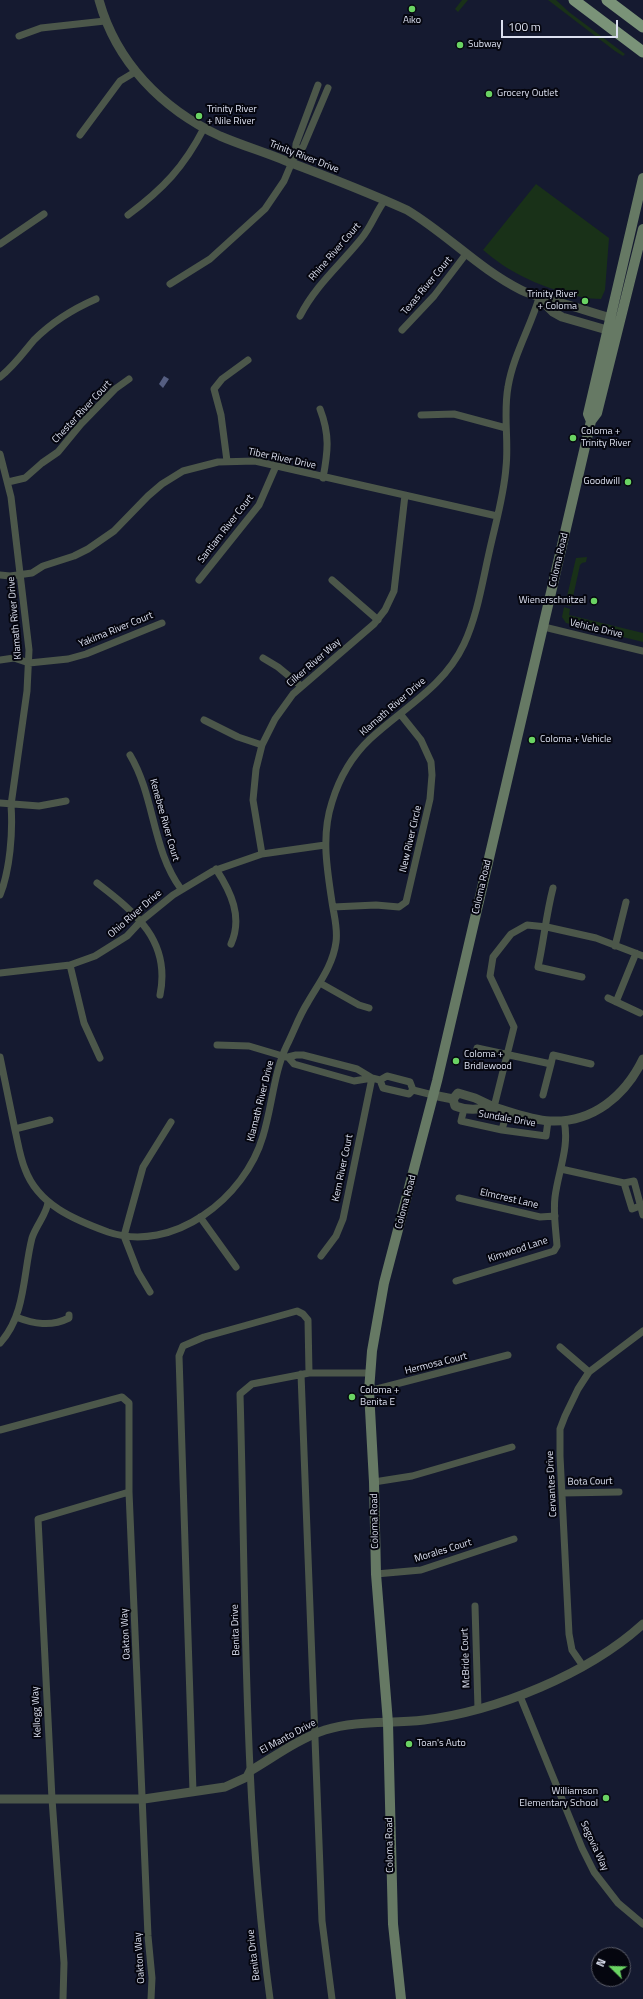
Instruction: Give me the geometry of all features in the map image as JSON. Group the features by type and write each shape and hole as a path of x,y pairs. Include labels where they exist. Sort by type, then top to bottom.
{"main road":[{"path":"574,0 643,52"},
{"path":"607,0 643,27"},
{"name":"Coloma Road","path":"591,421 588,414 643,178"},
{"name":"Coloma Road","path":"401,1999 393,1924 388,1723 376,1574 374,1482 369,1373 384,1283 433,1095 544,628 591,421 597,413 643,229"}],"street":[{"name":"Trinity River Drive","path":"99,0 105,21 123,55 135,72 172,107 204,128 294,159 385,200 426,221 466,254 498,277 539,298 557,301 611,318 620,325"},
{"path":"19,36 41,28 105,21"},
{"path":"80,135 120,81 135,72"},
{"path":"294,159 296,144 318,85"},
{"path":"170,284 210,259 265,209 284,181 294,159 303,147 328,88"},
{"path":"128,215 175,175 188,158 204,128"},
{"name":"Rhine River Court","path":"300,316 317,288 373,224 379,208 385,200"},
{"path":"0,244 44,214"},
{"name":"Texas River Court","path":"402,330 434,296 466,254"},
{"name":"Trinity River Drive","path":"539,298 553,312 562,317 607,330"},
{"name":"Klamath River Drive","path":"0,1057 26,1173 31,1183 48,1202 78,1220 124,1236 150,1237 167,1234 178,1230 200,1217 234,1188 255,1158 263,1137 299,1018 328,968 336,944 337,926 325,845 328,815 341,778 359,751 370,739 401,715 437,682 449,668 464,644 476,609 506,472 506,399 512,366 539,298"},
{"path":"0,377 35,340 58,319 96,299"},
{"path":"607,330 620,325"},
{"path":"227,461 221,415 214,389 222,379 248,360"},
{"name":"Chester River Court","path":"8,482 25,478 42,463 58,452 91,414 115,389 129,378"},
{"path":"320,409 326,428 328,444 323,478"},
{"path":"422,414 454,414 506,428"},
{"name":"Klamath River Drive","path":"0,454 8,482 21,574 28,633 29,663 27,691 11,804 12,818 8,864 0,895"},
{"name":"Tiber River Drive","path":"0,575 32,573 43,566 74,556 101,541 114,531 148,496 173,477 196,466 227,461 255,462 276,466 323,478 497,516"},
{"name":"Santiam River Court","path":"199,580 259,505 276,466"},
{"name":"Cilker River Way","path":"262,854 253,800 256,769 262,745 275,718 301,686 378,620 385,610 394,591 405,495"},
{"path":"332,580 378,620"},
{"name":"Yakima River Court","path":"29,663 80,656 162,623"},
{"name":"Vehicle Drive","path":"544,628 643,651"},
{"path":"0,660 14,658 29,663"},
{"path":"263,658 278,667 301,686"},
{"name":"New River Circle","path":"333,907 376,905 399,907 406,902 430,799 432,775 430,762 421,740 401,715"},
{"path":"204,720 238,737 262,745"},
{"name":"Kenebee River Court","path":"130,755 145,784 167,868 181,889"},
{"path":"0,803 39,806 66,801"},
{"name":"Ohio River Drive","path":"0,973 70,965 106,951 127,936 141,921 181,889 216,869 262,854 325,845"},
{"path":"216,869 228,891 236,914 235,932 231,944"},
{"path":"97,883 141,921 154,940 161,958 163,976 160,995"},
{"path":"553,888 545,920 547,927 538,967 582,977"},
{"path":"615,946 626,902"},
{"path":"494,1107 514,1027 490,976 493,956 511,934 527,925 547,927 596,938 640,955 616,1002"},
{"path":"70,965 84,1023 93,1046 100,1058"},
{"path":"320,983 359,1005 368,1008"},
{"path":"608,998 640,1012"},
{"path":"217,1045 249,1046 286,1057 303,1055 357,1069 372,1078 380,1080 386,1076 410,1082 413,1090"},
{"path":"477,1048 551,1064"},
{"path":"543,1095 554,1055 591,1064"},
{"path":"286,1057 294,1064 354,1081 372,1078"},
{"path":"453,1099 458,1093 475,1098 506,1111 548,1121 564,1121 588,1115 616,1098 626,1088 642,1063"},
{"name":"Kern River Court","path":"321,1256 336,1236 343,1219 372,1078"},
{"path":"380,1080 383,1088 409,1094 413,1090"},
{"path":"413,1090 453,1099"},
{"path":"453,1099 455,1106 464,1109 478,1110 494,1107"},
{"name":"Sundale Drive","path":"464,1109 461,1121 502,1130 546,1136 548,1121"},
{"path":"502,1130 506,1111"},
{"path":"15,1129 50,1120"},
{"name":"Kimwood Lane","path":"456,1281 554,1250 557,1246 554,1198 561,1168 566,1130 564,1121"},
{"path":"150,1292 138,1272 124,1236 143,1167 171,1122"},
{"path":"561,1168 624,1183 634,1182 643,1215"},
{"name":"Elmcrest Lane","path":"459,1198 540,1217 555,1216"},
{"path":"0,1343 16,1317 20,1305 32,1238 47,1208 48,1202"},
{"path":"200,1217 236,1267"},
{"path":"193,1792 179,1356 183,1346 204,1337 297,1311 303,1314 308,1320 305,1373 316,1734 315,1762 322,1921 332,1999"},
{"path":"16,1317 35,1323 47,1324 64,1321 69,1318 69,1315"},
{"name":"Cervantes Drive","path":"583,1666 572,1650 569,1634 560,1429 578,1389 589,1372 643,1331"},
{"path":"560,1347 589,1372"},
{"name":"Hermosa Court","path":"369,1391 508,1355"},
{"name":"Benita Drive","path":"270,1999 260,1917 250,1771 240,1394 252,1384 305,1373 369,1373"},
{"name":"Oakton Way","path":"0,1430 122,1397 129,1402 129,1492 144,1799 148,1936 152,1978 151,1999"},
{"path":"374,1482 412,1476 512,1447"},
{"name":"Kellogg Way","path":"63,1999 64,1963 52,1799 38,1519 129,1492"},
{"name":"Bota Court","path":"562,1493 619,1492"},
{"name":"Morales Court","path":"376,1574 421,1570 514,1539"},
{"name":"McBride Court","path":"475,1606 478,1709"},
{"name":"El Manto Drive","path":"0,1800 144,1799 236,1784 247,1777 250,1771 316,1734 353,1723 388,1723 430,1719 478,1709 520,1696 583,1666 620,1643 643,1624"},
{"name":"Segovia Way","path":"520,1696 582,1848 594,1872 618,1903 643,1924"}],"green space":[{"path":"462,0 468,0 458,12 455,9"},
{"path":"548,0 556,0 569,12 625,54 623,56 615,51"},
{"path":"536,184 609,238 605,290 601,299 580,297 569,294 525,278 507,268 483,250"},
{"path":"587,557 586,562 580,565 571,606 565,605 576,558"},
{"path":"564,607 570,609 569,615 643,633 643,642 566,623 562,617"}],"water":[{"path":"164,376 169,379 163,388 159,384"}],"place":[{"name":"Aiko","path":"412,9"},
{"name":"Subway","path":"460,45"},
{"name":"Grocery Outlet","path":"489,94"},
{"name":"Trinity River + Nile River","path":"199,116"},
{"name":"Trinity River + Coloma","path":"585,301"},
{"name":"Coloma + Trinity River","path":"573,438"},
{"name":"Goodwill","path":"628,482"},
{"name":"Wienerschnitzel","path":"594,601"},
{"name":"Coloma + Vehicle","path":"532,740"},
{"name":"Coloma + Bridlewood","path":"456,1061"},
{"name":"Coloma + Benita E","path":"352,1397"},
{"name":"Toan's Auto","path":"409,1744"},
{"name":"Williamson Elementary School","path":"606,1798"}]}
